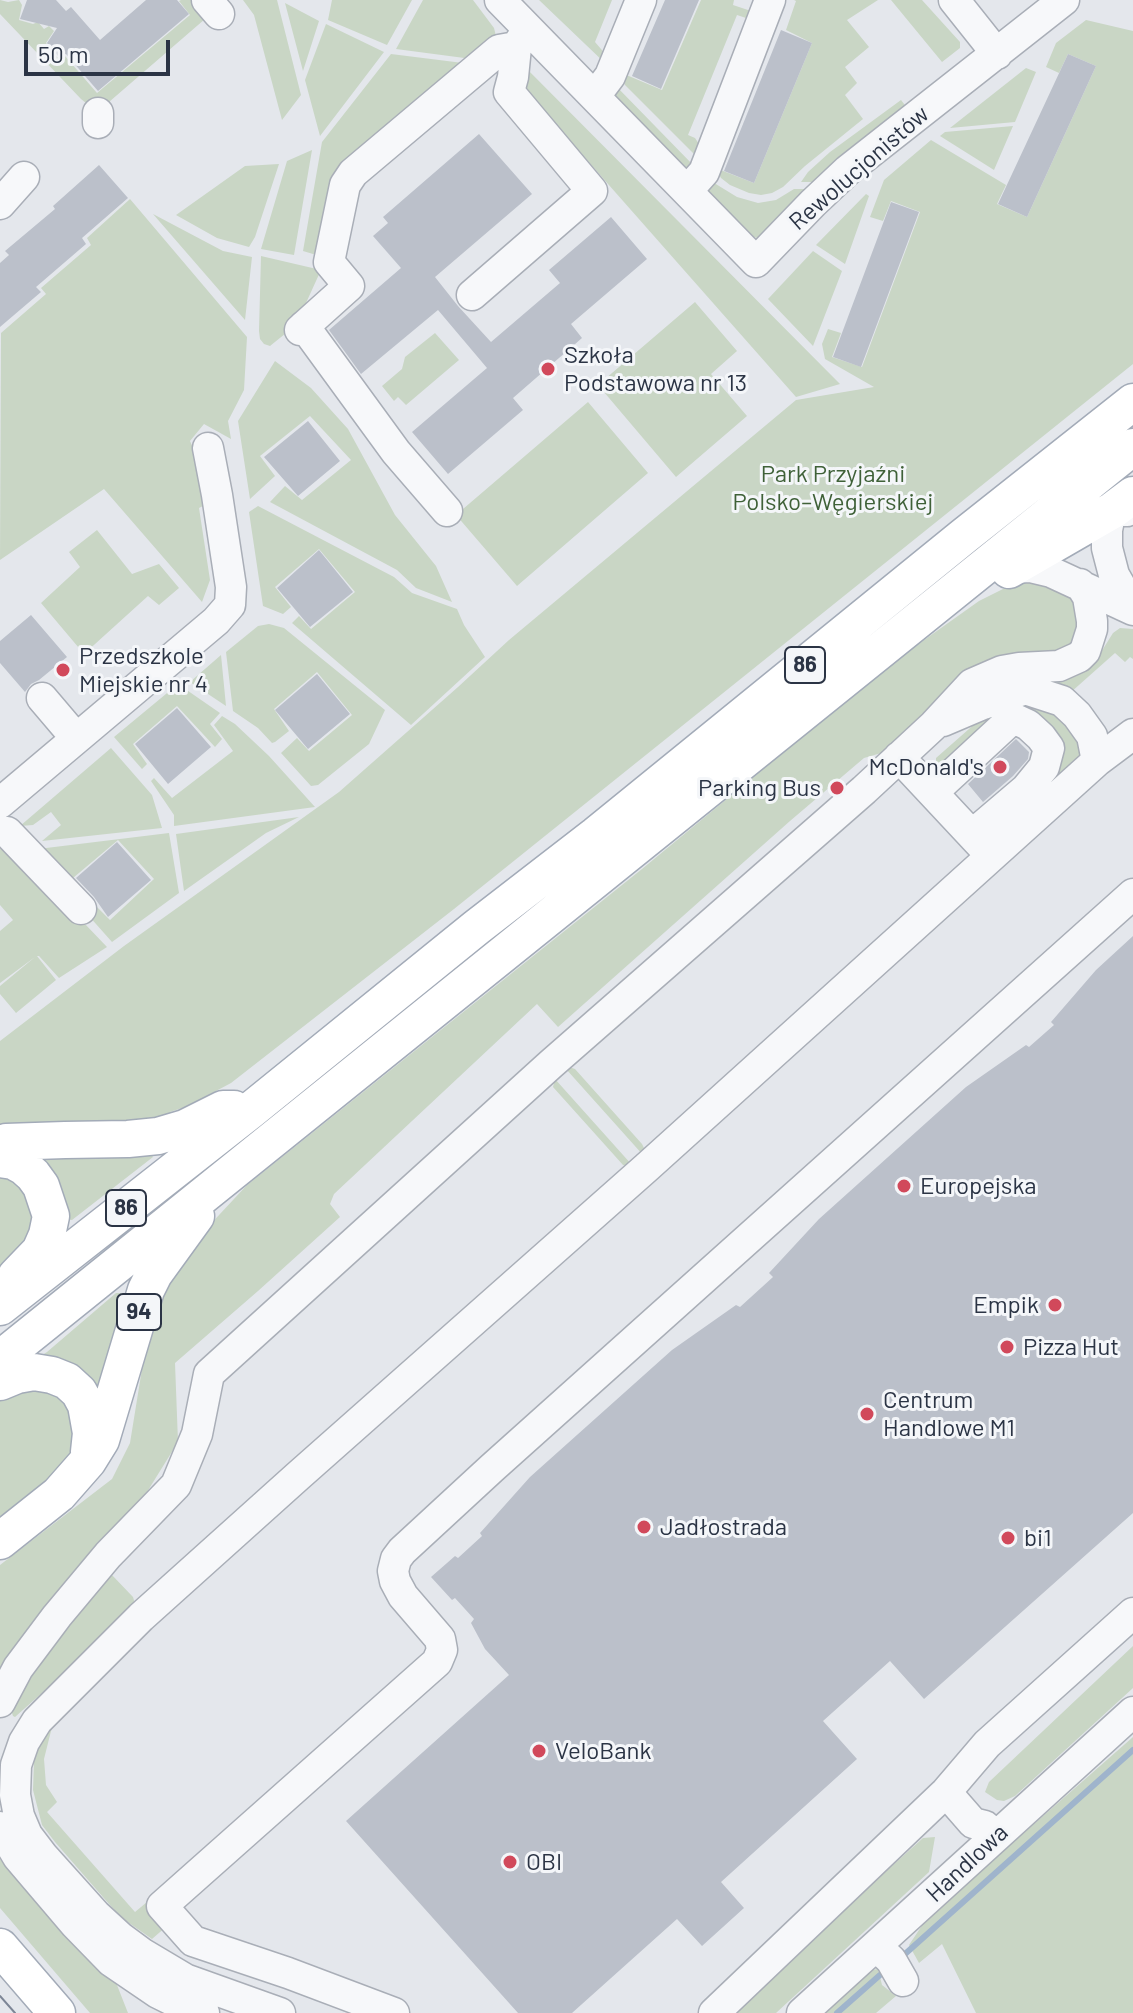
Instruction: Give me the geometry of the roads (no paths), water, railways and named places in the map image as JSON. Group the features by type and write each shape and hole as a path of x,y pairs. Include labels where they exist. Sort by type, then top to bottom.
{"main road":[{"name":"86","path":"0,1307 596,835 1133,402"},
{"name":"86","path":"0,1359 1133,447"},
{"path":"880,651 914,641 1012,568 1126,505"},
{"path":"0,1144 158,1136 185,1128 223,1109 251,1110"},
{"path":"0,1159 13,1161 33,1175 41,1186 51,1216 40,1251 7,1286 0,1298"},
{"name":"94","path":"0,1541 59,1494 88,1461 101,1440 146,1290 154,1274 223,1179"},
{"path":"0,1382 34,1372 52,1375 73,1386 86,1405 90,1418 88,1461"},
{"path":"0,1947 57,2013"}],"street":[{"name":"Rewolucjonistów","path":"500,0 522,39 595,96 756,262 848,170 1064,0"},
{"path":"595,96 610,76 641,0"},
{"path":"687,191 704,172 770,0"},
{"path":"964,3 997,54"},
{"path":"472,295 592,191 509,92 522,39"},
{"path":"447,511 396,452 302,328 349,286 329,262 345,185 353,173 499,50 522,39"},
{"path":"0,204 24,177"},
{"path":"0,803 216,621 230,605 231,587 208,448"},
{"path":"1126,505 1108,525 1108,554 1116,579 1133,610"},
{"path":"1012,568 1041,569 1133,610"},
{"path":"1080,584 1088,597 1092,614 1092,629 1085,651"},
{"path":"0,1702 18,1668 57,1616 108,1555 176,1485 197,1434 209,1374 551,1064 842,809 934,725 972,684 1002,671 1059,666 1074,661 1133,610"},
{"path":"934,725 1025,689 1062,701 1077,715 1092,736 1097,761"},
{"path":"42,698 76,738"},
{"path":"933,792 1013,718 1028,725 1041,737 1049,748 1044,767 982,846"},
{"path":"266,2011 185,1979 143,1954 96,1915 43,1856 27,1835 15,1795 16,1765 24,1742 37,1721 141,1617 982,846 1133,734"},
{"path":"899,757 982,846"},
{"path":"0,831 7,832 81,909"},
{"path":"394,2013 193,1941 162,1906 437,1662 442,1650 440,1639 403,1596 395,1581 393,1571 402,1551 1133,894"},
{"path":"714,2013 953,1784 987,1744 1133,1613"},
{"name":"Handlowa","path":"802,2013 876,1946 990,1832 1133,1712"},
{"path":"953,1784 988,1813 990,1832"},
{"path":"0,1827 18,1857 111,1961 158,1993 204,2013"},
{"path":"876,1946 891,1960 903,1981"}],"waterway":[{"path":"905,1954 1133,1750"},
{"path":"837,2013 880,1975"}],"tram line":[{"path":"0,1996 15,2013"}],"place":[{"name":"Szkoła Podstawowa nr 13","path":"548,369"},
{"name":"Przedszkole Miejskie nr 4","path":"63,670"},
{"name":"McDonald's","path":"1000,767"},
{"name":"Parking Bus","path":"837,788"},
{"name":"Europejska","path":"904,1186"},
{"name":"Empik","path":"1055,1305"},
{"name":"Pizza Hut","path":"1007,1347"},
{"name":"Centrum Handlowe M1","path":"867,1414"},
{"name":"Jadłostrada","path":"644,1527"},
{"name":"bi1","path":"1008,1538"},
{"name":"VeloBank","path":"539,1751"},
{"name":"OBI","path":"510,1862"}],"park label":[{"name":"Park Przyjaźni Polsko–Węgierskiej","path":"833,488"}]}
